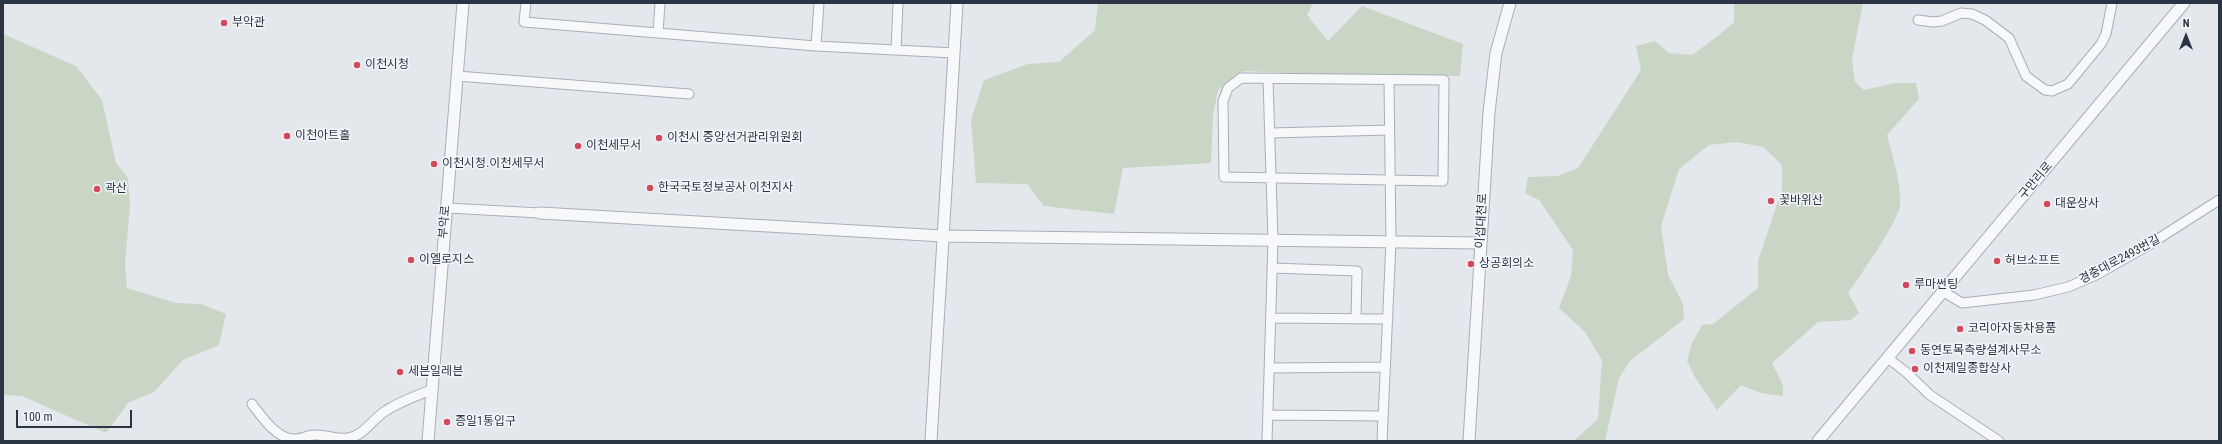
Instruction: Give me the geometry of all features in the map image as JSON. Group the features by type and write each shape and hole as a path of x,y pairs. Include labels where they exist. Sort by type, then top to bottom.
{"street":[{"name":"부악로","path":"428,441 463,3"},
{"path":"526,3 524,22 816,46 954,53"},
{"path":"658,33 660,3"},
{"path":"816,46 819,3"},
{"path":"896,50 898,3"},
{"path":"931,441 957,3"},
{"name":"이섭대천로","path":"1469,441 1492,82 1496,53 1510,3"},
{"path":"1918,20 1942,21 1961,14 1972,14 1985,20 2009,38 2026,76 2045,90 2052,92 2068,84 2101,44 2106,34 2112,3"},
{"name":"구만리로","path":"1818,441 2184,3"},
{"path":"457,76 689,94"},
{"path":"1241,78 1389,80 1444,80 1443,181 1224,177 1223,101 1228,88 1241,78"},
{"path":"1267,441 1273,240 1268,78"},
{"path":"1382,441 1391,242 1389,80"},
{"path":"1270,132 1390,130"},
{"name":"경충대로2493번길","path":"1944,292 1962,303 2034,295 2068,287 2096,276 2147,246 2219,200"},
{"path":"447,208 943,236 1481,243"},
{"path":"1272,268 1357,271 1356,319"},
{"path":"1271,318 1388,319"},
{"path":"1888,358 1907,373 1930,395 1999,441"},
{"path":"1270,368 1385,367"},
{"path":"252,404 265,420 284,437 294,439 313,435 348,438 365,429 385,411 431,390"},
{"path":"1268,415 1383,416"},
{"path":"362,441 365,429"}],"green space":[{"path":"1098,3 1313,3 1307,15 1328,41 1362,6 1463,44 1460,76 1312,74 1244,71 1218,90 1213,116 1211,163 1123,168 1114,214 1044,206 1027,184 976,183 971,120 984,80 1028,64 1059,62 1095,30"},
{"path":"1734,3 1863,3 1852,59 1855,82 1864,90 1895,83 1916,83 1919,99 1887,135 1898,178 1900,205 1898,213 1886,236 1848,293 1859,313 1851,320 1818,322 1772,363 1783,385 1783,396 1761,393 1741,385 1717,410 1695,377 1687,361 1692,343 1702,325 1713,324 1758,288 1758,261 1782,189 1782,165 1763,147 1737,142 1709,145 1679,169 1661,226 1668,275 1683,304 1684,319 1630,361 1619,378 1605,441 1540,441 1575,440 1598,419 1602,360 1585,332 1559,308 1571,276 1573,250 1539,200 1525,193 1528,177 1558,176 1578,168 1641,70 1636,46 1655,41 1669,53 1692,55 1734,22"},
{"path":"3,34 76,66 102,100 116,163 128,178 130,205 125,264 127,288 176,303 201,304 226,314 219,345 183,360 154,392 128,403 106,433 22,396 3,395"}],"place":[{"name":"부악관","path":"224,23"},
{"name":"이천시청","path":"357,65"},
{"name":"이천아트홀","path":"287,136"},
{"name":"이천시 중앙선거관리위원회","path":"659,138"},
{"name":"이천세무서","path":"578,146"},
{"name":"이천시청.이천세무서","path":"434,164"},
{"name":"한국국토정보공사 이천지사","path":"650,188"},
{"name":"곽산","path":"97,189"},
{"name":"꽃바위산","path":"1771,201"},
{"name":"대운상사","path":"2047,204"},
{"name":"이엘로지스","path":"411,260"},
{"name":"허브소프트","path":"1997,261"},
{"name":"상공회의소","path":"1471,264"},
{"name":"루마썬팅","path":"1906,285"},
{"name":"코리아자동차용품","path":"1960,329"},
{"name":"동연토목측량설계사무소","path":"1912,351"},
{"name":"이천제일종합상사","path":"1915,369"},
{"name":"세븐일레븐","path":"400,372"},
{"name":"증일1통입구","path":"447,422"}]}
